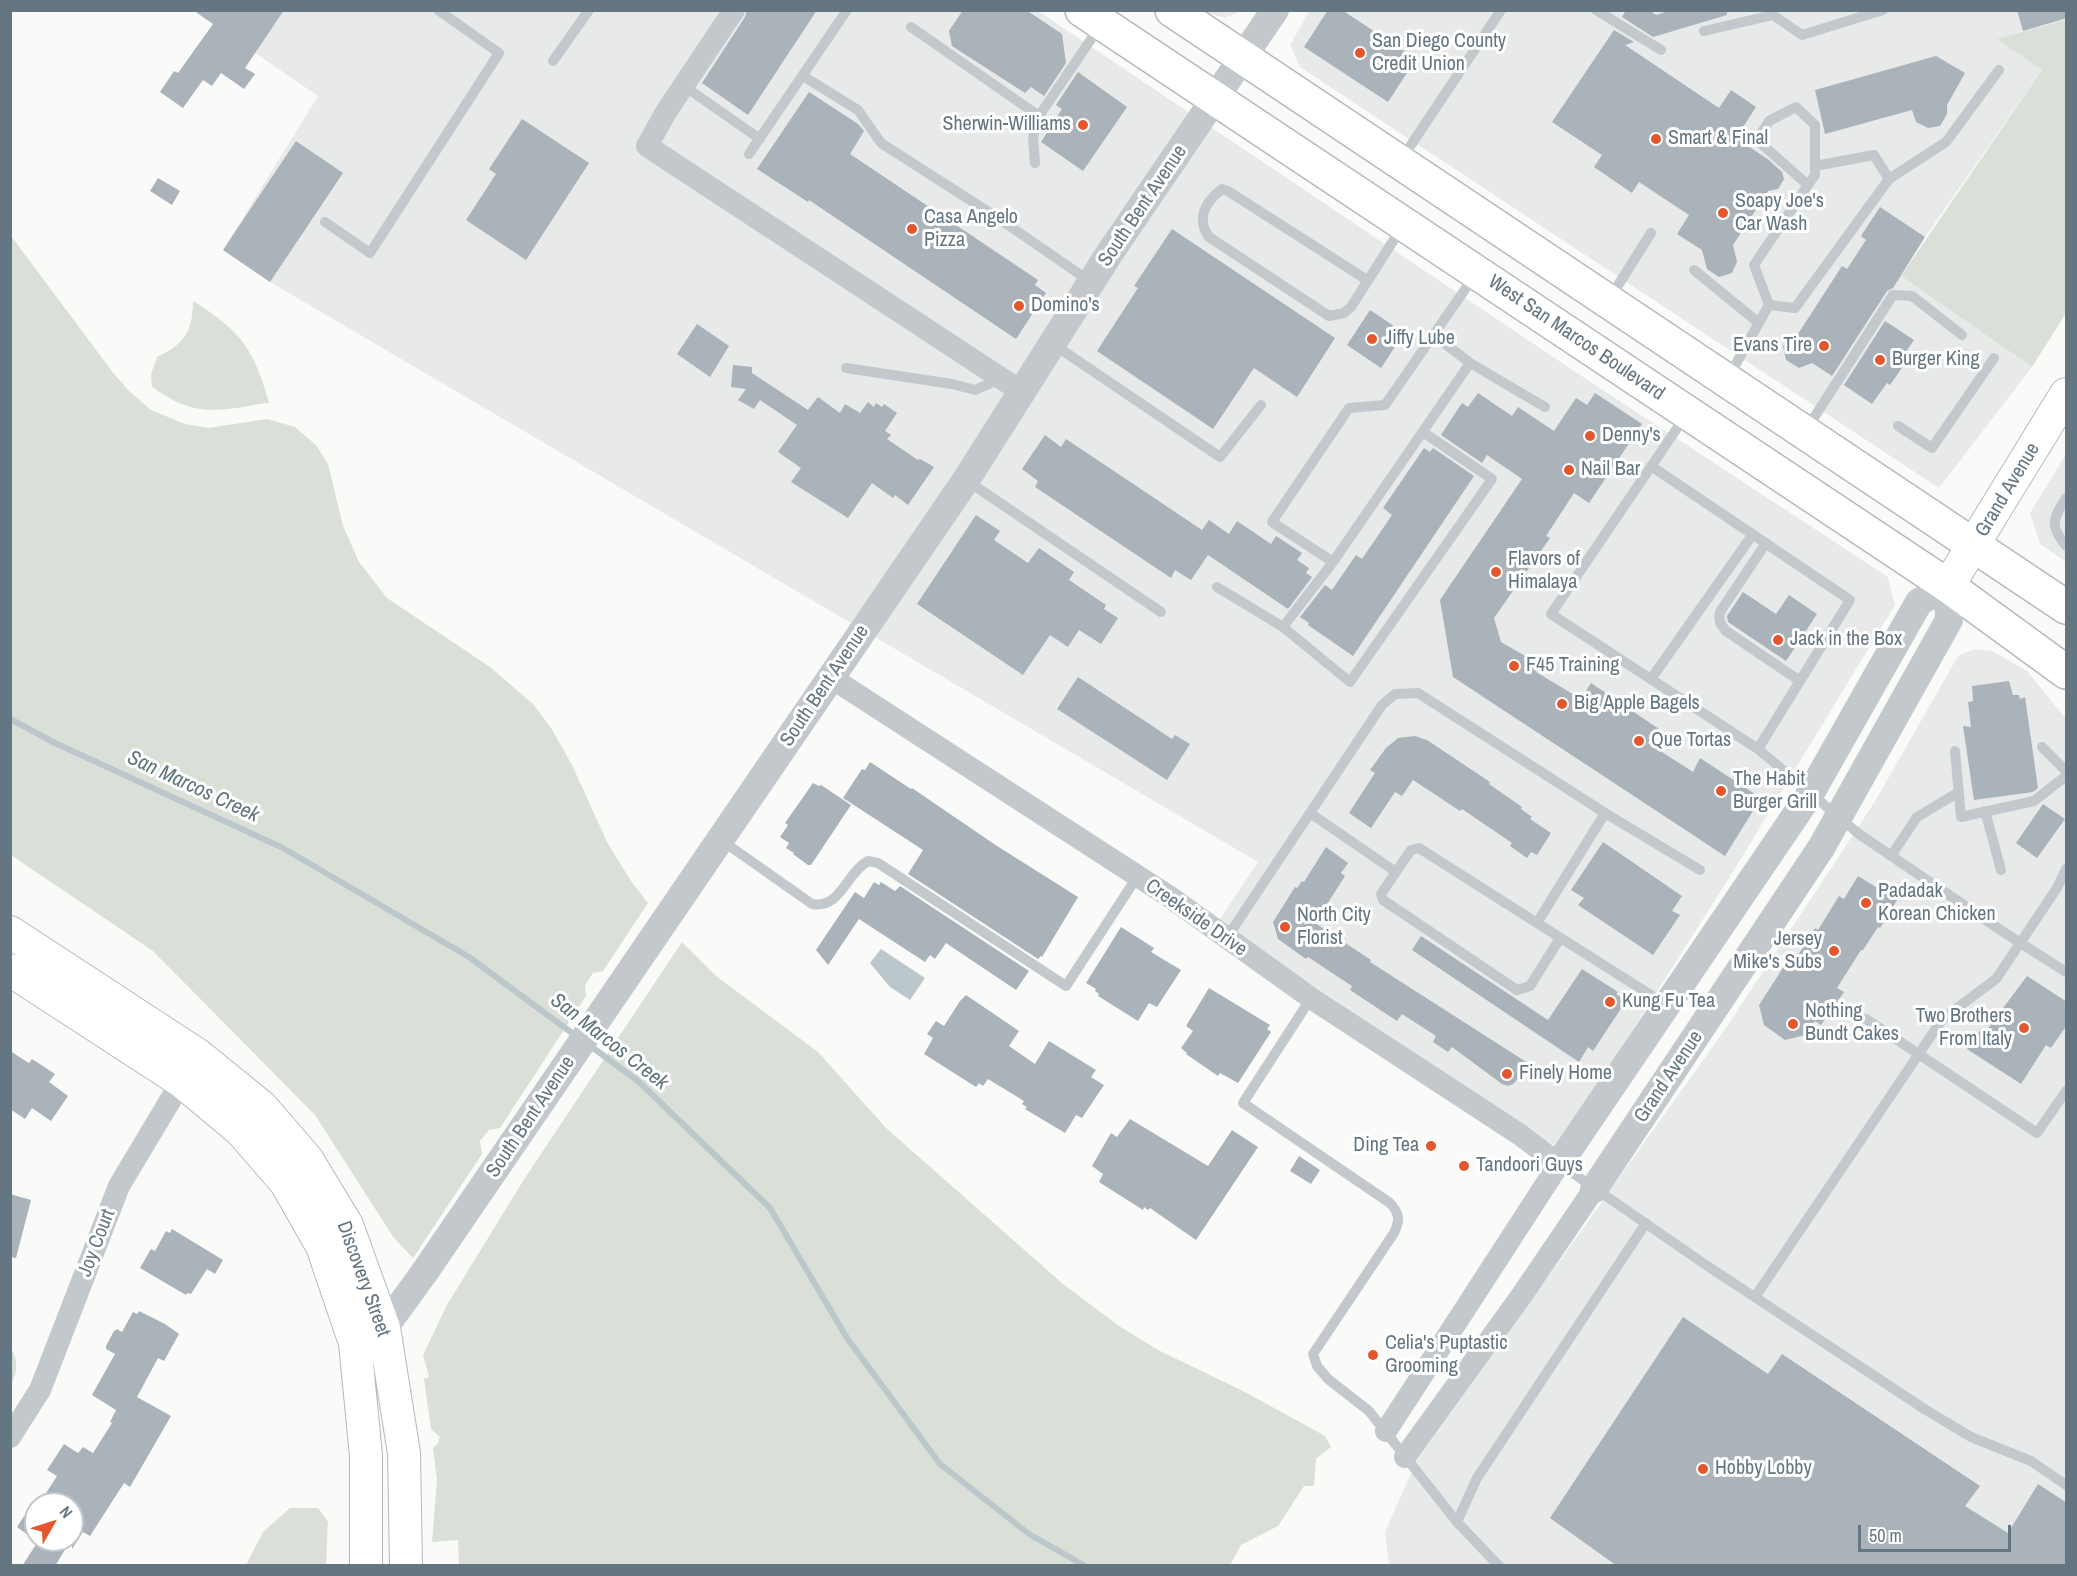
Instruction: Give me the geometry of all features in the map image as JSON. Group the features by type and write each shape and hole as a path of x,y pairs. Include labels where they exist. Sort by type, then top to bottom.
{"main road":[{"path":"1172,10 2067,607"},
{"name":"West San Marcos Boulevard","path":"1092,17 1948,586 2067,672"},
{"name":"Grand Avenue","path":"1948,586 2067,394"},
{"name":"Discovery Street","path":"14,946 198,1055 262,1107 307,1159 347,1225 384,1328 404,1453 406,1566"},
{"name":"Discovery Street","path":"14,946 241,1131 285,1183 322,1246 354,1343 366,1456 366,1566"}],"street":[{"path":"734,10 647,146 1022,392"},
{"name":"South Bent Avenue","path":"354,1343 384,1328 424,1273 966,480 1092,282 1275,10"},
{"name":"Grand Avenue","path":"1386,1431 1559,1164 1810,794 1919,602 1948,586 1949,620 1821,848 1594,1189 1405,1457"},
{"name":"Creekside Drive","path":"830,677 1170,897 1311,998 1519,1134 1559,1164"},
{"name":"Joy Court","path":"10,1437 40,1390 119,1186 198,1055"}],"lane":[{"path":"325,222 370,253 499,53 438,10"},
{"path":"553,61 589,10"},
{"path":"749,154 848,10"},
{"path":"1400,162 1501,10"},
{"path":"1596,10 1661,50"},
{"path":"1704,31 1773,15 1802,35 1883,10"},
{"path":"1035,163 1033,137 1039,116 1092,17"},
{"path":"911,27 1039,116"},
{"path":"1769,305 1795,308 1889,179 1946,142 1999,70"},
{"path":"803,76 858,110 881,143 1092,282"},
{"path":"684,86 760,139"},
{"path":"1726,380 1769,305 1754,265 1815,175 1815,125 1796,107 1769,121 1757,140 1808,185"},
{"path":"1815,166 1874,155 1889,179"},
{"path":"1367,280 1228,190 1222,189 1216,194 1205,210 1202,220 1203,229 1209,237 1329,316 1344,313 1351,307 1404,223"},
{"path":"1608,300 1650,233"},
{"path":"1694,270 1759,323"},
{"path":"1333,562 1272,522 1349,408 1385,405 1477,272"},
{"path":"1805,432 1893,296 1912,296 1962,335"},
{"path":"1434,334 1470,363 1545,407"},
{"path":"1052,344 1220,457 1261,405"},
{"path":"1898,426 1932,448 1994,358"},
{"path":"1283,627 1333,562 1470,363"},
{"path":"846,368 952,384 975,390 989,384 996,375"},
{"path":"1688,412 1551,614 1758,749 1839,818 1891,856 2067,972"},
{"path":"1217,587 1283,627 1350,682 1492,479 1423,432"},
{"path":"1651,465 1850,600 1758,749"},
{"path":"966,480 1161,612"},
{"path":"2067,498 2059,509 2053,524 2056,533 2067,546"},
{"path":"1651,679 1753,534"},
{"path":"1766,543 1720,612 1719,619 1726,631 1800,681"},
{"path":"1226,939 1382,705 1395,694 1418,693 1605,813 1700,870"},
{"path":"2042,747 2067,771"},
{"path":"1955,751 1961,817 2034,801 2067,776"},
{"path":"1891,856 1917,817 1959,792"},
{"path":"1985,812 2001,870"},
{"path":"1310,813 1396,872"},
{"path":"1537,923 1605,813"},
{"path":"721,840 812,904 821,906 830,903 839,894 859,866 868,861 878,863 1066,986 1137,877"},
{"path":"1560,938 1530,986 1517,990 1383,900 1381,894 1411,850 1419,848 1668,1005"},
{"path":"1755,1297 1945,1017 1996,980 2057,888 2067,869"},
{"path":"1311,998 1243,1103 1390,1203 1397,1211 1399,1221 1394,1233 1313,1354 1317,1366 1328,1379 1369,1411 1457,1522 1500,1566"},
{"path":"1866,1019 2037,1133 2067,1091"},
{"path":"1559,1164 1755,1297 1971,1437 2031,1461 2067,1485"},
{"path":"1457,1522 1477,1478 1646,1223"}],"shaded area":[{"path":"1310,10 2066,11 2066,20 1998,39 2042,70 1925,237 1901,276 2032,367 1939,488 1300,67 1290,45"},
{"path":"194,11 1038,11 1580,375 1888,577 1895,605 1734,870 1558,1148 1218,922 1258,862 270,282 223,250 318,96"},
{"path":"1203,11 1242,11 1224,18"},
{"path":"2066,20 2066,313 2032,367 1901,276 2042,70 1997,39"},
{"path":"11,236 114,374 151,410 185,424 208,428 267,419 295,427 316,445 328,464 343,526 359,562 387,598 490,667 533,704 551,728 572,765 608,844 648,903 603,971 593,973 585,985 586,996 500,1128 489,1130 480,1141 482,1154 413,1258 394,1238 315,1115 153,951 11,855"},
{"path":"193,301 223,322 243,343 258,368 269,403 212,410 201,409 173,400 152,387 151,374 157,357 180,342 189,329"},
{"path":"2066,454 2066,562 2040,544 2030,513"},
{"path":"1975,649 1992,651 2027,671 2066,719 2066,1565 1389,1565 1385,1532 1416,1462 1726,1028 1874,803 1958,656"},
{"path":"682,942 716,976 818,1052 886,1128 1063,1284 1119,1326 1160,1351 1247,1393 1325,1436 1331,1447 1316,1459 1314,1486 1304,1486 1278,1526 1241,1545 1230,1565 459,1565 458,1540 432,1542 437,1480 433,1448 440,1437 431,1429 424,1379 429,1377 423,1355 447,1305 523,1181"},
{"path":"881,949 925,978 910,1000 890,987 870,963"},
{"path":"11,1348 16,1366 11,1384"},
{"path":"290,1508 318,1508 328,1522 326,1565 246,1565 263,1532"}],"building":[{"path":"193,10 284,10 245,68 255,74 244,89 221,73 212,86 203,80 183,108 160,92 174,71 178,73 213,24"},
{"path":"747,10 817,10 748,115 702,83 745,17"},
{"path":"963,10 1026,10 1062,34 1066,63 1044,96 1031,87 1025,93 952,46 949,31"},
{"name":"San Diego County Credit Union","path":"1328,10 1342,10 1416,59 1388,102 1304,47"},
{"path":"1626,10 1649,10 1656,15 1672,10 1727,10 1727,15 1653,37 1622,17"},
{"path":"2017,10 2067,10 2067,18 2023,31"},
{"name":"Smart & Final","path":"1614,30 1634,42 1625,45 1719,108 1731,90 1756,107 1736,138 1769,160 1782,172 1784,179 1778,189 1768,191 1733,245 1737,262 1732,273 1719,277 1707,269 1702,250 1677,234 1689,215 1639,182 1632,193 1594,167 1602,155 1552,122"},
{"path":"1936,56 1965,73 1947,105 1947,114 1940,126 1928,128 1916,122 1912,110 1825,134 1815,90"},
{"name":"Sherwin-Williams","path":"1078,72 1127,107 1083,171 1041,142 1062,109 1056,105"},
{"path":"809,92 858,124 864,131 850,154 1038,280 1035,285 1046,293 1016,339 809,200 808,202 757,169"},
{"path":"522,119 589,163 526,260 466,220 496,174 489,169"},
{"path":"296,141 343,173 270,282 223,250"},
{"path":"158,178 180,191 172,205 150,191"},
{"path":"1880,207 1925,237 1832,376 1812,363 1799,368 1786,360 1783,346 1790,335 1798,334 1842,266 1847,269 1866,240 1861,236"},
{"path":"1172,229 1335,338 1297,397 1254,368 1213,429 1097,351 1138,288 1134,286"},
{"name":"Jiffy Lube","path":"1370,310 1394,326 1388,335 1398,342 1381,368 1347,345"},
{"name":"Burger King","path":"1885,321 1914,340 1901,359 1906,362 1890,385 1887,383 1872,404 1844,385"},
{"path":"697,324 729,346 710,377 677,354"},
{"path":"733,365 752,367 752,373 808,410 818,397 840,413 845,404 860,413 868,402 874,407 876,403 882,407 884,404 897,413 885,431 891,435 887,439 918,460 934,467 908,505 895,495 893,498 872,483 848,518 791,482 801,468 778,452 797,425 760,400 754,409 738,400 746,389 731,387"},
{"path":"1478,393 1512,416 1518,407 1554,431 1576,398 1587,405 1595,393 1642,424 1589,503 1574,493 1546,536 1550,538 1494,618 1501,642 1539,664 1536,672 1581,699 1591,683 1659,729 1648,743 1693,772 1700,758 1761,798 1725,856 1453,677 1440,600 1522,479 1487,455 1482,463 1441,435 1462,403 1468,407"},
{"path":"1045,435 1061,447 1066,439 1202,530 1209,520 1229,534 1237,521 1271,544 1276,536 1302,553 1297,560 1309,568 1306,573 1312,577 1288,609 1208,555 1191,580 1175,570 1171,578 1035,487 1038,481 1022,469"},
{"path":"1424,448 1430,452 1433,448 1474,476 1353,656 1300,617 1325,585 1332,590 1356,555 1362,559 1392,515 1383,508"},
{"path":"976,515 1000,531 994,540 1028,563 1039,548 1074,572 1069,580 1106,605 1104,609 1118,618 1101,644 1079,630 1068,647 1050,635 1023,675 917,604"},
{"name":"Jack in the Box","path":"1743,592 1776,614 1789,595 1817,614 1786,661 1728,622 1727,616"},
{"path":"1078,677 1172,739 1175,735 1190,744 1167,780 1057,709"},
{"path":"2009,681 2013,695 2019,695 2020,699 2025,697 2038,788 2033,792 1974,800 1963,726 1971,727 1968,702 1973,701 1972,686"},
{"path":"1415,736 1427,740 1490,782 1489,784 1522,807 1521,809 1532,817 1530,819 1551,833 1537,855 1531,852 1527,858 1510,846 1512,843 1462,809 1460,811 1413,780 1402,796 1395,792 1371,828 1349,813 1375,773 1370,770 1386,748 1398,738"},
{"path":"870,762 1078,897 1042,957 1038,959 908,874 923,850 843,798 862,769 865,770"},
{"path":"813,783 821,785 851,805 811,865 808,865 786,848 789,843 780,837 788,825 785,823"},
{"path":"2043,804 2065,819 2037,858 2016,843"},
{"path":"1603,842 1682,896 1672,911 1680,915 1653,955 1578,905 1584,898 1571,890"},
{"path":"1326,847 1348,863 1341,873 1345,876 1315,923 1371,960 1370,962 1531,1065 1513,1084 1508,1086 1502,1084 1452,1047 1448,1052 1433,1042 1436,1036 1402,1014 1397,1021 1350,990 1352,986 1308,957 1306,959 1278,939 1273,922 1295,887 1297,888 1302,881 1304,882"},
{"path":"1858,876 1897,900 1837,988 1844,992 1821,1025 1815,1021 1805,1035 1785,1040 1764,1025 1759,1005 1790,957 1795,960 1815,928 1818,930 1839,896 1844,899"},
{"path":"874,882 879,885 881,882 895,891 900,886 1029,971 1016,990 946,943 935,959 930,955 925,962 859,919 828,965 816,950 855,892 864,898"},
{"path":"1121,927 1154,948 1151,952 1181,970 1157,1007 1149,1003 1138,1021 1098,996 1096,989 1086,983"},
{"path":"1421,936 1548,1020 1582,969 1618,992 1616,994 1626,1001 1593,1051 1588,1047 1579,1062 1412,950"},
{"path":"2027,976 2067,1002 2067,1025 2051,1048 2046,1045 2021,1084 1967,1049 1982,1028 1986,1031"},
{"path":"1209,988 1270,1025 1267,1029 1271,1032 1238,1083 1220,1073 1218,1076 1181,1048 1193,1031 1186,1026"},
{"path":"966,995 1019,1031 1009,1046 1035,1064 1049,1041 1096,1070 1091,1077 1104,1085 1082,1118 1076,1115 1065,1133 1025,1109 1027,1107 1022,1104 1024,1101 988,1079 983,1086 979,1083 976,1087 924,1054 933,1038 927,1034 936,1021 944,1026"},
{"path":"10,1051 29,1063 32,1059 55,1074 49,1082 68,1096 51,1121 32,1108 25,1119 10,1109"},
{"path":"1130,1119 1208,1166 1232,1130 1258,1147 1196,1240 1150,1208 1148,1210 1144,1207 1143,1210 1099,1182 1103,1174 1092,1166 1111,1133 1117,1137"},
{"path":"1299,1156 1320,1170 1311,1184 1290,1171"},
{"path":"10,1194 31,1200 16,1258 10,1257"},
{"path":"172,1229 223,1260 215,1274 207,1269 191,1294 186,1295 140,1268 151,1249 155,1251 166,1231 170,1233"},
{"path":"139,1311 179,1334 164,1361 158,1358 137,1397 171,1416 130,1487 124,1483 90,1536 84,1533 84,1492 47,1492 57,1476 47,1470 64,1444 78,1453 83,1447 93,1453 112,1423 110,1422 116,1410 92,1395 115,1354 106,1349 114,1331 117,1329 122,1332 133,1312 137,1314"},
{"path":"1683,1317 1768,1374 1782,1354 1980,1486 1965,1506 2008,1533 2038,1484 2067,1503 2067,1566 1617,1566 1550,1518"},
{"path":"24,1516 24,1532 17,1527"},
{"path":"31,1552 64,1552 55,1566 22,1566"}],"waterway":[{"name":"San Marcos Creek","path":"10,719 55,743 283,848 469,957 576,1036"},
{"name":"San Marcos Creek","path":"589,1045 638,1081 770,1208 847,1338 940,1464 1029,1534 1085,1566"}],"place":[{"name":"San Diego County Credit Union","path":"1360,53"},
{"name":"Sherwin-Williams","path":"1083,125"},
{"name":"Smart & Final","path":"1656,139"},
{"name":"Soapy Joe's Car Wash","path":"1723,213"},
{"name":"Casa Angelo Pizza","path":"912,229"},
{"name":"Domino's","path":"1019,306"},
{"name":"Jiffy Lube","path":"1372,339"},
{"name":"Evans Tire","path":"1824,346"},
{"name":"Burger King","path":"1880,360"},
{"name":"Denny's","path":"1590,436"},
{"name":"Nail Bar","path":"1569,470"},
{"name":"Flavors of Himalaya","path":"1496,572"},
{"name":"Jack in the Box","path":"1778,640"},
{"name":"F45 Training","path":"1514,666"},
{"name":"Big Apple Bagels","path":"1562,704"},
{"name":"Que Tortas","path":"1639,741"},
{"name":"The Habit Burger Grill","path":"1721,791"},
{"name":"Padadak Korean Chicken","path":"1866,903"},
{"name":"North City Florist","path":"1285,927"},
{"name":"Jersey Mike's Subs","path":"1834,951"},
{"name":"Kung Fu Tea","path":"1610,1002"},
{"name":"Nothing Bundt Cakes","path":"1793,1024"},
{"name":"Two Brothers From Italy","path":"2024,1028"},
{"name":"Finely Home","path":"1507,1074"},
{"name":"Ding Tea","path":"1431,1146"},
{"name":"Tandoori Guys","path":"1464,1166"},
{"name":"Celia's Puptastic Grooming","path":"1373,1355"},
{"name":"Hobby Lobby","path":"1703,1469"}]}
